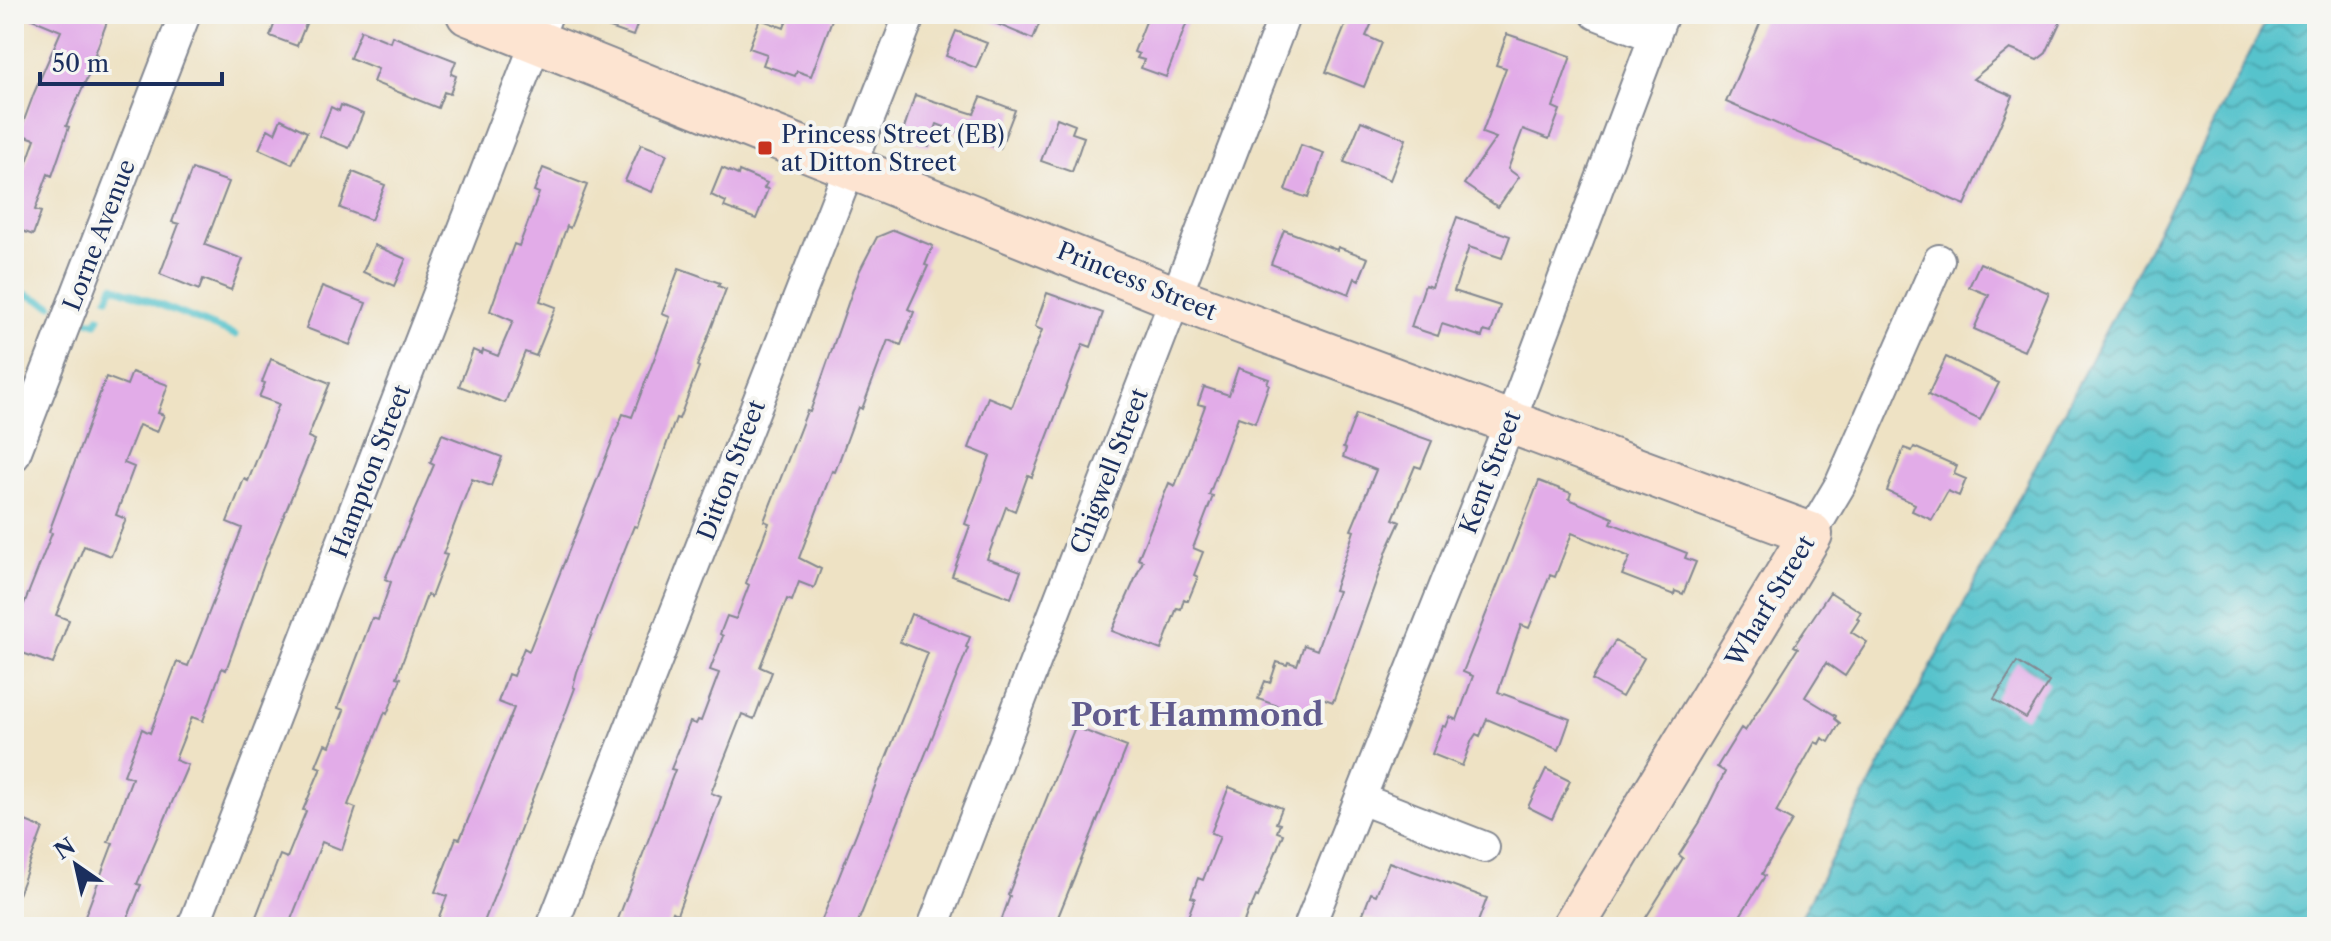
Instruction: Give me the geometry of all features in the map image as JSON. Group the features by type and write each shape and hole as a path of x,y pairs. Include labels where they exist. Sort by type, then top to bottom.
{"street":[{"name":"Lorne Avenue","path":"14,456 185,14"},
{"name":"Princess Street","path":"468,14 542,28 850,166 1176,298 1811,534"},
{"name":"Ditton Street","path":"552,927 910,14"},
{"name":"Chigwell Street","path":"933,927 1285,14"},
{"path":"1596,14 1659,25"},
{"name":"Kent Street","path":"1309,927 1509,423 1659,25"},
{"name":"Hampton Street","path":"193,927 542,28"},
{"name":"Wharf Street","path":"1573,927 1840,485 1939,260"},
{"path":"1361,799 1484,847"}],"water":[{"path":"2270,14 2317,14 2317,927 1796,927"}],"building":[{"path":"20,14 95,14 108,19 97,55 66,126 69,127 52,176 48,174 35,210 41,212 33,235 14,228 14,176 21,179 35,139 19,134 61,31"},
{"path":"278,14 310,14 297,46 270,36"},
{"path":"579,14 641,14 633,36 578,17"},
{"path":"789,14 834,14 811,76 797,71 795,76 763,65 767,54 749,48 760,19 784,28"},
{"path":"973,14 1043,14 1033,39"},
{"path":"1149,14 1190,14 1166,77 1141,68 1144,60 1137,58 1139,54 1134,52"},
{"path":"1350,14 1376,14 1366,36 1382,43 1364,87 1326,72"},
{"path":"1764,14 2064,14 2046,53 2037,60 2010,49 1973,79 2013,96 1965,205 1726,102"},
{"path":"361,30 390,42 392,36 456,61 451,74 456,76 450,94 444,92 438,108 373,82 378,69 350,58"},
{"path":"956,31 987,43 976,68 946,56"},
{"path":"1507,34 1571,56 1553,107 1560,110 1549,139 1523,129 1508,169 1519,177 1498,207 1464,184 1496,138 1482,133 1506,68 1496,65"},
{"path":"915,95 974,114 981,97 1015,110 1000,149 937,124 929,147 901,137"},
{"path":"341,105 363,114 349,148 319,136 331,107 339,111"},
{"path":"1057,118 1075,125 1072,133 1084,137 1072,172 1041,161"},
{"path":"281,119 307,132 292,164 259,149 268,129 275,133"},
{"path":"1361,121 1406,139 1390,180 1344,162"},
{"path":"641,144 667,154 652,192 625,181"},
{"path":"1301,145 1324,153 1308,198 1285,190"},
{"path":"543,168 587,185 570,228 567,226 540,301 556,307 536,356 525,352 505,403 459,386 473,350 498,356 513,321 490,311 514,244 519,246 539,193 534,191"},
{"path":"722,168 738,175 739,171 767,183 764,188 768,189 756,219 724,207 726,202 711,195"},
{"path":"192,169 229,182 205,245 243,259 231,290 203,279 199,290 160,274 179,224 172,222"},
{"path":"353,172 385,185 371,220 340,208"},
{"path":"1457,217 1510,236 1502,258 1469,247 1454,291 1500,306 1491,333 1484,331 1482,337 1442,324 1438,336 1411,327 1425,285 1432,287"},
{"path":"894,230 933,246 925,265 928,266 908,309 914,312 901,345 888,340 799,558 821,569 814,588 799,582 792,601 787,599 760,667 772,672 754,719 742,714 711,793 721,797 677,914 673,912 667,927 615,927 675,770 671,769 690,722 696,724 698,720 701,721 719,673 710,670 723,636 720,634 727,616 736,619 769,523 764,521 807,411 810,412 859,272 877,237"},
{"path":"1284,230 1368,258 1349,294 1271,264"},
{"path":"374,245 406,259 394,286 363,272"},
{"path":"1980,263 2049,293 2024,351 1974,329 1989,295 1969,287"},
{"path":"679,268 720,283 718,286 726,289 699,367 679,419 676,418 637,527 634,526 577,672 575,688 482,927 435,927 447,896 435,892 514,708 498,702 508,674 513,676 524,648 529,651 623,414 632,417 670,317 662,314"},
{"path":"322,286 366,303 350,345 306,328"},
{"path":"1047,293 1103,313 1091,347 1083,344 1032,477 1028,475 1015,511 1006,507 987,559 1021,571 1011,598 952,576 970,526 965,524 990,456 969,448 988,397 1012,407 1042,330 1035,327"},
{"path":"1946,357 1999,383 1980,420 1928,395"},
{"path":"271,359 330,383 308,437 315,440 266,559 226,670 222,668 203,721 192,717 175,760 188,765 137,884 141,885 124,927 81,927 113,843 108,842 132,778 124,775 142,729 150,733 177,662 188,666 242,528 227,522 244,479 248,481 279,404 259,397"},
{"path":"1238,368 1269,379 1269,384 1255,423 1238,417 1193,548 1203,552 1194,575 1198,577 1188,601 1184,599 1181,609 1177,608 1161,650 1112,631 1143,561 1138,559 1169,483 1175,486 1205,406 1198,404 1204,387 1229,395"},
{"path":"132,372 168,385 158,413 164,415 157,432 139,425 124,463 134,467 116,515 126,519 111,556 84,546 56,615 69,620 53,664 14,650 14,617 19,602 24,604 52,533 49,532 106,377 127,385"},
{"path":"1356,414 1432,441 1421,468 1415,466 1393,519 1400,522 1333,702 1314,695 1306,716 1258,699 1265,681 1270,683 1277,662 1297,665 1304,645 1317,650 1338,591 1334,590 1354,531 1351,530 1376,470 1343,457 1346,449 1343,448"},
{"path":"442,434 502,457 491,486 472,479 443,554 447,555 431,597 427,595 397,677 401,678 348,805 356,808 342,850 322,842 288,927 252,927 280,855 287,858 306,811 303,810 321,768 316,766 325,744 330,746 344,710 338,708 372,618 378,620 391,582 385,579 434,465 430,463"},
{"path":"1914,447 1957,466 1954,474 1966,479 1959,496 1948,491 1932,520 1912,511 1915,504 1887,491 1904,448 1912,451"},
{"path":"1539,481 1571,493 1569,499 1613,518 1611,523 1687,553 1685,558 1696,562 1683,594 1675,591 1674,595 1622,575 1630,557 1572,533 1555,577 1550,575 1529,628 1521,625 1498,692 1570,719 1559,750 1487,719 1480,736 1476,734 1472,740 1462,766 1432,754 1443,726 1446,727 1450,717 1457,720 1473,676 1463,672"},
{"path":"1830,592 1861,612 1851,632 1867,642 1845,676 1826,663 1805,697 1836,716 1840,723 1829,742 1822,738 1819,744 1815,742 1776,812 1792,821 1762,874 1765,876 1733,927 1640,927 1683,858 1679,855 1725,772 1717,767 1741,728 1745,731 1798,648 1794,646"},
{"path":"911,614 970,637 968,648 856,927 819,927 928,653 900,642"},
{"path":"1615,641 1644,658 1622,697 1592,680"},
{"path":"2017,662 2049,682 2026,718 1994,699"},
{"path":"1075,727 1127,747 1054,927 999,927 1008,895"},
{"path":"1546,769 1570,781 1552,819 1528,807"},
{"path":"1229,787 1282,808 1276,823 1280,824 1277,832 1283,834 1258,897 1249,908 1242,927 1184,927 1195,898 1191,897 1198,878 1203,880 1220,836 1211,833"},
{"path":"18,818 43,828 16,900 14,828"},
{"path":"1389,862 1487,898 1476,927 1432,927 1417,921 1415,927 1393,927 1362,916 1371,893 1376,895"}],"waterway":[{"path":"108,297 113,286 235,335"},
{"path":"14,289 51,305"},
{"path":"88,320 96,323 99,317"}],"place":[{"name":"Princess Street (EB) at Ditton Street","path":"765,148"}],"district":[{"name":"Port Hammond","path":"1197,714"}]}
